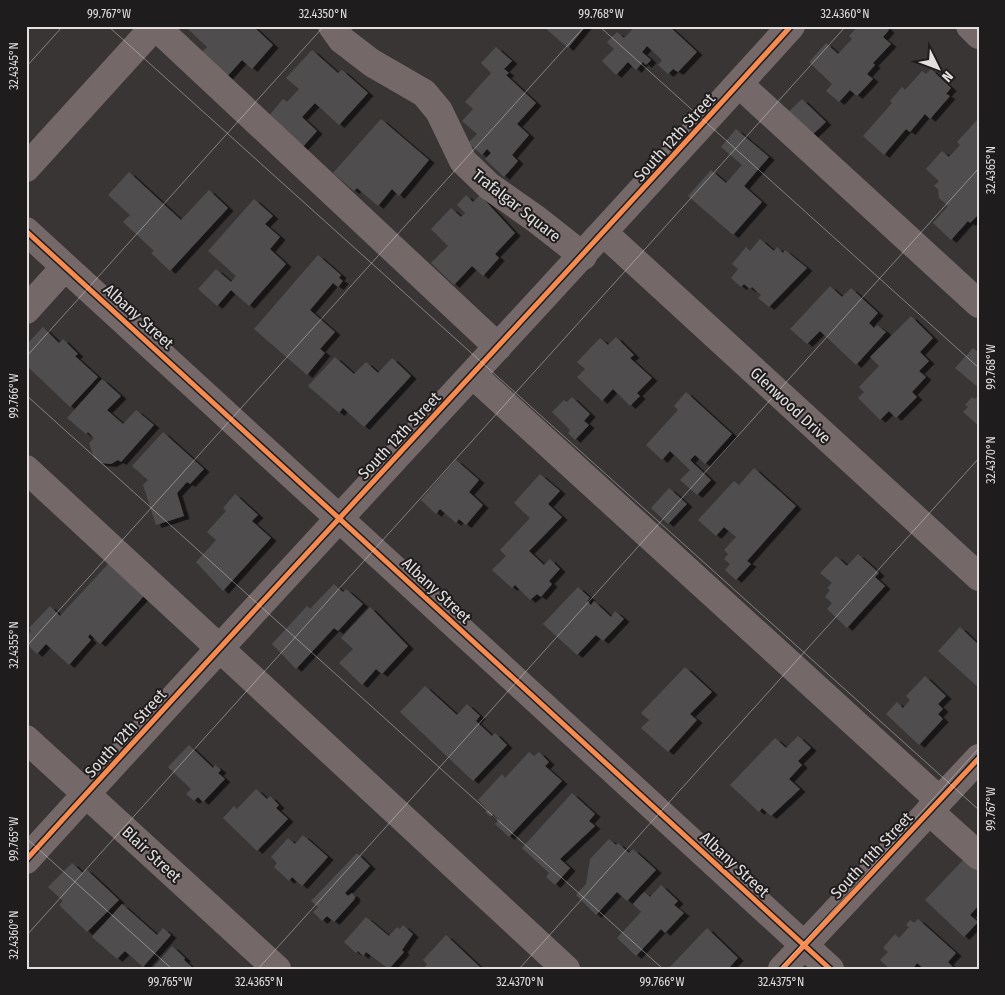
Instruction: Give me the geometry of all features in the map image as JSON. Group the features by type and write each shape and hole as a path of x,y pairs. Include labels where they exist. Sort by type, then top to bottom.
{"street":[{"path":"26,168 155,26 498,348"},
{"name":"Trafalgar Square","path":"332,26 342,40 372,63 424,93 439,111 463,161 489,186 536,219 583,256"},
{"name":"South 12th Street","path":"26,860 340,517 583,256 791,26"},
{"path":"970,26 979,34"},
{"path":"739,84 979,304"},
{"name":"Albany Street","path":"26,230 830,969"},
{"name":"Glenwood Drive","path":"604,233 979,577"},
{"path":"26,310 66,267"},
{"path":"473,375 934,806 979,856"},
{"path":"26,469 566,969"},
{"name":"Blair Street","path":"26,739 277,969"},
{"name":"South 11th Street","path":"782,969 979,758"}],"building":[{"path":"188,26 253,26 273,45 252,69 242,60 225,79 199,55 207,47 187,28"},
{"path":"543,26 586,26 568,48"},
{"path":"628,26 669,26 697,52 678,72 673,69 668,74 658,65 662,60 647,46 642,52 651,60 646,65 643,62 636,70 628,62 616,75 602,61 614,49 607,42 617,32 624,38 632,30"},
{"path":"858,26 885,26 889,30 883,37 891,44 873,63 875,65 867,74 873,79 857,96 850,90 839,102 826,91 832,84 809,62 826,43 838,54 852,39 849,36"},
{"path":"496,47 512,61 504,69 509,73 506,75 536,103 517,124 529,135 512,155 518,161 504,177 485,159 491,153 487,149 482,155 468,143 477,134 462,121 473,109 465,102 491,73 481,63"},
{"path":"312,50 338,73 342,70 368,93 339,125 315,103 302,117 317,131 301,149 267,118 283,99 287,102 299,89 286,78"},
{"path":"931,69 951,88 946,94 950,96 930,119 925,114 910,132 906,129 884,155 863,136 892,103 890,101 902,87 905,90 922,71 926,74"},
{"path":"802,99 826,122 810,137 786,114"},
{"path":"381,119 429,160 399,196 392,189 378,206 357,188 354,191 333,173"},
{"path":"977,120 979,122 979,214 970,223 968,221 951,240 933,223 948,206 939,198 938,189 934,186 939,181 926,169 942,151 949,157 960,145 957,142"},
{"path":"736,129 769,157 744,186 762,202 733,235 688,196 711,170 726,183 742,165 721,147"},
{"path":"129,172 181,220 209,190 228,208 170,271 151,253 154,251 123,222 130,215 108,195"},
{"path":"466,195 473,202 480,195 515,233 495,254 499,258 483,276 472,266 454,285 431,263 448,246 431,229 451,208 461,217 465,213 457,205"},
{"path":"254,199 273,216 265,224 280,237 270,249 286,264 249,306 231,290 217,306 198,289 216,269 231,282 236,276 208,251"},
{"path":"760,239 774,251 777,247 783,253 785,250 807,268 769,307 758,298 761,295 752,287 750,289 744,284 741,287 731,278 738,269 732,264 746,247 750,251"},
{"path":"318,255 341,275 339,278 343,281 338,287 333,283 310,310 335,332 320,349 325,353 307,375 254,329"},
{"path":"830,286 842,297 851,288 878,313 869,323 874,328 877,325 886,332 856,365 820,331 807,344 790,329"},
{"path":"911,316 933,338 920,352 929,361 919,371 926,377 912,392 917,397 896,418 889,411 880,420 858,398 864,392 859,387 879,366 870,357"},
{"path":"43,327 59,343 63,339 78,354 75,356 98,377 70,407 26,365 26,345"},
{"path":"616,337 634,355 630,358 652,378 637,393 640,396 630,406 613,389 602,401 577,377 585,369 577,362 600,338 608,345"},
{"path":"973,348 979,353 979,388 955,368"},
{"path":"335,357 354,374 366,362 378,373 392,358 411,376 364,427 343,408 339,413 308,386"},
{"path":"102,379 121,396 107,410 123,424 136,410 154,425 121,462 118,460 111,464 101,463 94,458 89,443 94,438 88,432 86,434 67,418"},
{"path":"686,392 732,434 705,464 695,455 690,460 711,480 697,495 680,480 690,470 670,451 662,460 646,445 678,410 674,406"},
{"path":"979,394 979,426 963,412 968,407 965,405 972,397 975,399"},
{"path":"572,397 590,414 584,421 589,425 575,440 568,433 570,430 552,412 564,400 567,402"},
{"path":"163,432 204,469 190,484 187,482 177,493 184,516 156,525 143,485 148,480 132,466"},
{"path":"456,460 479,480 469,492 483,505 466,525 459,519 456,523 440,509 436,514 421,500"},
{"path":"754,468 796,506 747,561 751,564 736,580 725,570 730,564 724,559 728,554 724,550 736,537 724,527 716,536 698,520 734,481 739,485"},
{"path":"540,474 560,491 548,504 562,517 529,551 544,565 550,559 560,569 549,581 552,584 541,597 537,594 530,600 515,585 512,588 492,570 506,556 500,550 530,518 514,503"},
{"path":"669,488 687,504 668,524 651,508"},
{"path":"235,494 258,515 252,521 271,538 223,591 196,562 216,540 207,532 226,511 223,508"},
{"path":"858,554 879,573 875,577 885,586 847,628 827,609 832,603 825,597 830,590 827,588 832,583 820,573 836,556 847,566"},
{"path":"109,563 144,596 100,644 90,634 88,637 91,640 69,665 46,644 37,654 26,643 26,636 31,631 29,628 50,606 60,616"},
{"path":"334,584 343,592 346,589 363,604 338,631 334,628 296,669 272,644 307,606 310,609"},
{"path":"578,587 590,598 587,601 591,605 594,601 611,617 615,611 624,619 603,641 596,635 577,655 543,624"},
{"path":"370,607 408,646 382,674 376,669 362,685 339,663 353,649 341,638"},
{"path":"960,627 979,645 979,688 938,651"},
{"path":"685,667 712,692 690,714 697,720 668,752 641,728 649,720 641,713"},
{"path":"925,676 946,696 938,704 943,709 938,714 943,719 919,745 886,714 897,702 903,708 910,700 906,696"},
{"path":"425,686 457,715 467,704 480,716 476,721 492,736 495,733 507,745 473,781 400,712"},
{"path":"798,736 811,748 798,761 802,765 789,779 800,789 771,816 762,808 759,812 730,785 775,738 786,748"},
{"path":"189,745 213,768 215,765 221,770 218,773 225,779 203,802 198,797 194,801 186,794 191,789 168,767"},
{"path":"529,752 534,756 539,752 549,762 545,766 562,781 509,837 495,824 499,820 493,814 491,817 485,812 488,810 478,800 502,774 505,778"},
{"path":"256,789 267,799 270,796 279,805 276,808 288,819 257,851 223,818 234,806 237,809"},
{"path":"572,793 595,814 589,821 595,826 560,859 570,868 555,885 546,877 549,873 522,848"},
{"path":"303,835 328,857 302,886 292,877 289,881 274,867 277,863 271,857 288,838 295,844"},
{"path":"609,839 616,845 618,843 629,853 633,849 656,870 627,901 617,892 596,915 576,895 586,884 590,859"},
{"path":"357,853 370,866 345,893 348,896 352,893 355,897 354,900 334,922 327,916 322,921 313,912 318,907 311,901"},
{"path":"966,857 979,869 979,905 970,915 978,922 964,937 925,900"},
{"path":"72,863 83,873 86,869 119,900 87,932 59,905 63,901 48,887"},
{"path":"661,885 678,901 674,905 684,913 665,933 661,929 636,956 617,938 641,912 633,904 644,892 650,897"},
{"path":"122,904 157,935 163,928 171,935 143,967 125,951 117,959 92,937"},
{"path":"366,917 389,936 397,927 400,929 403,925 413,934 402,950 404,952 389,969 366,952 363,956 358,951 356,953 344,942"},
{"path":"918,919 956,953 948,962 955,969 924,969 917,963 913,969 890,969 880,960 888,952 883,948 895,934 899,938 909,927 906,925 910,920 914,923"},
{"path":"707,928 738,958 728,969 668,969"},
{"path":"446,935 481,968 423,969 427,964 423,960"},
{"path":"172,946 185,958 184,960 194,969 152,969"}],"cycle path":[{"path":"26,860 791,26"},
{"path":"26,231 830,969"},
{"path":"782,969 979,758"}]}
